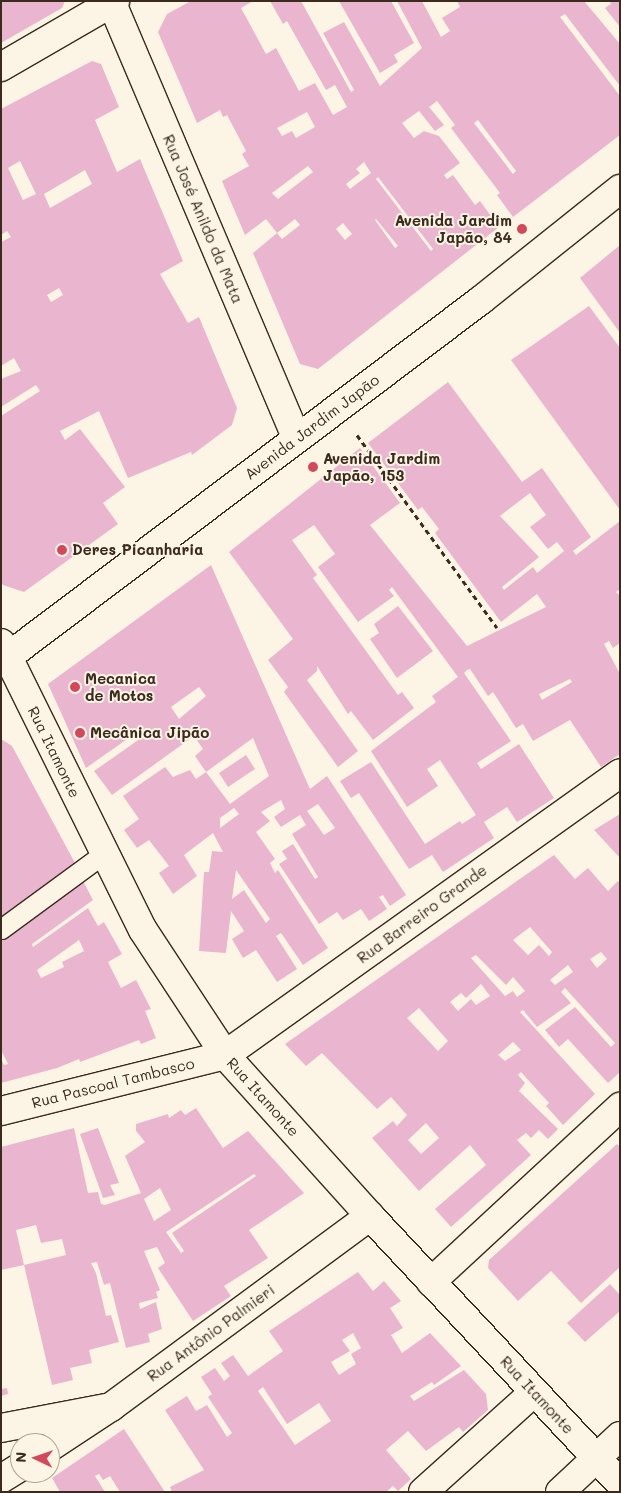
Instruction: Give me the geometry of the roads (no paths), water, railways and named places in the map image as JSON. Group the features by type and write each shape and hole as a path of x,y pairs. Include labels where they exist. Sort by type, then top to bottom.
{"street":[{"path":"1,67 113,2"},
{"name":"Rua José Anildo da Mata","path":"113,2 296,437"},
{"name":"Avenida Jardim Japão","path":"3,654 481,300 620,189"},
{"name":"Rua Itamonte","path":"3,654 143,930 225,1055 370,1216 620,1483"},
{"name":"Rua Barreiro Grande","path":"225,1055 620,773"},
{"name":"Rua Pascoal Tambasco","path":"1,1111 225,1055"},
{"path":"431,1282 620,1107"},
{"name":"Rua Antônio Palmieri","path":"60,1440 111,1407 370,1216"},
{"path":"423,1492 534,1392"},
{"path":"1,1428 111,1407"},
{"path":"560,1492 620,1436"}],"lane":[{"path":"1,928 103,854"}],"place":[{"name":"Avenida Jardim Japão, 84","path":"522,229"},
{"name":"Avenida Jardim Japão, 153","path":"313,467"},
{"name":"Deres Picanharia","path":"62,550"},
{"name":"Mecanica de Motos","path":"75,687"},
{"name":"Mecânica Jipão","path":"80,733"}]}
